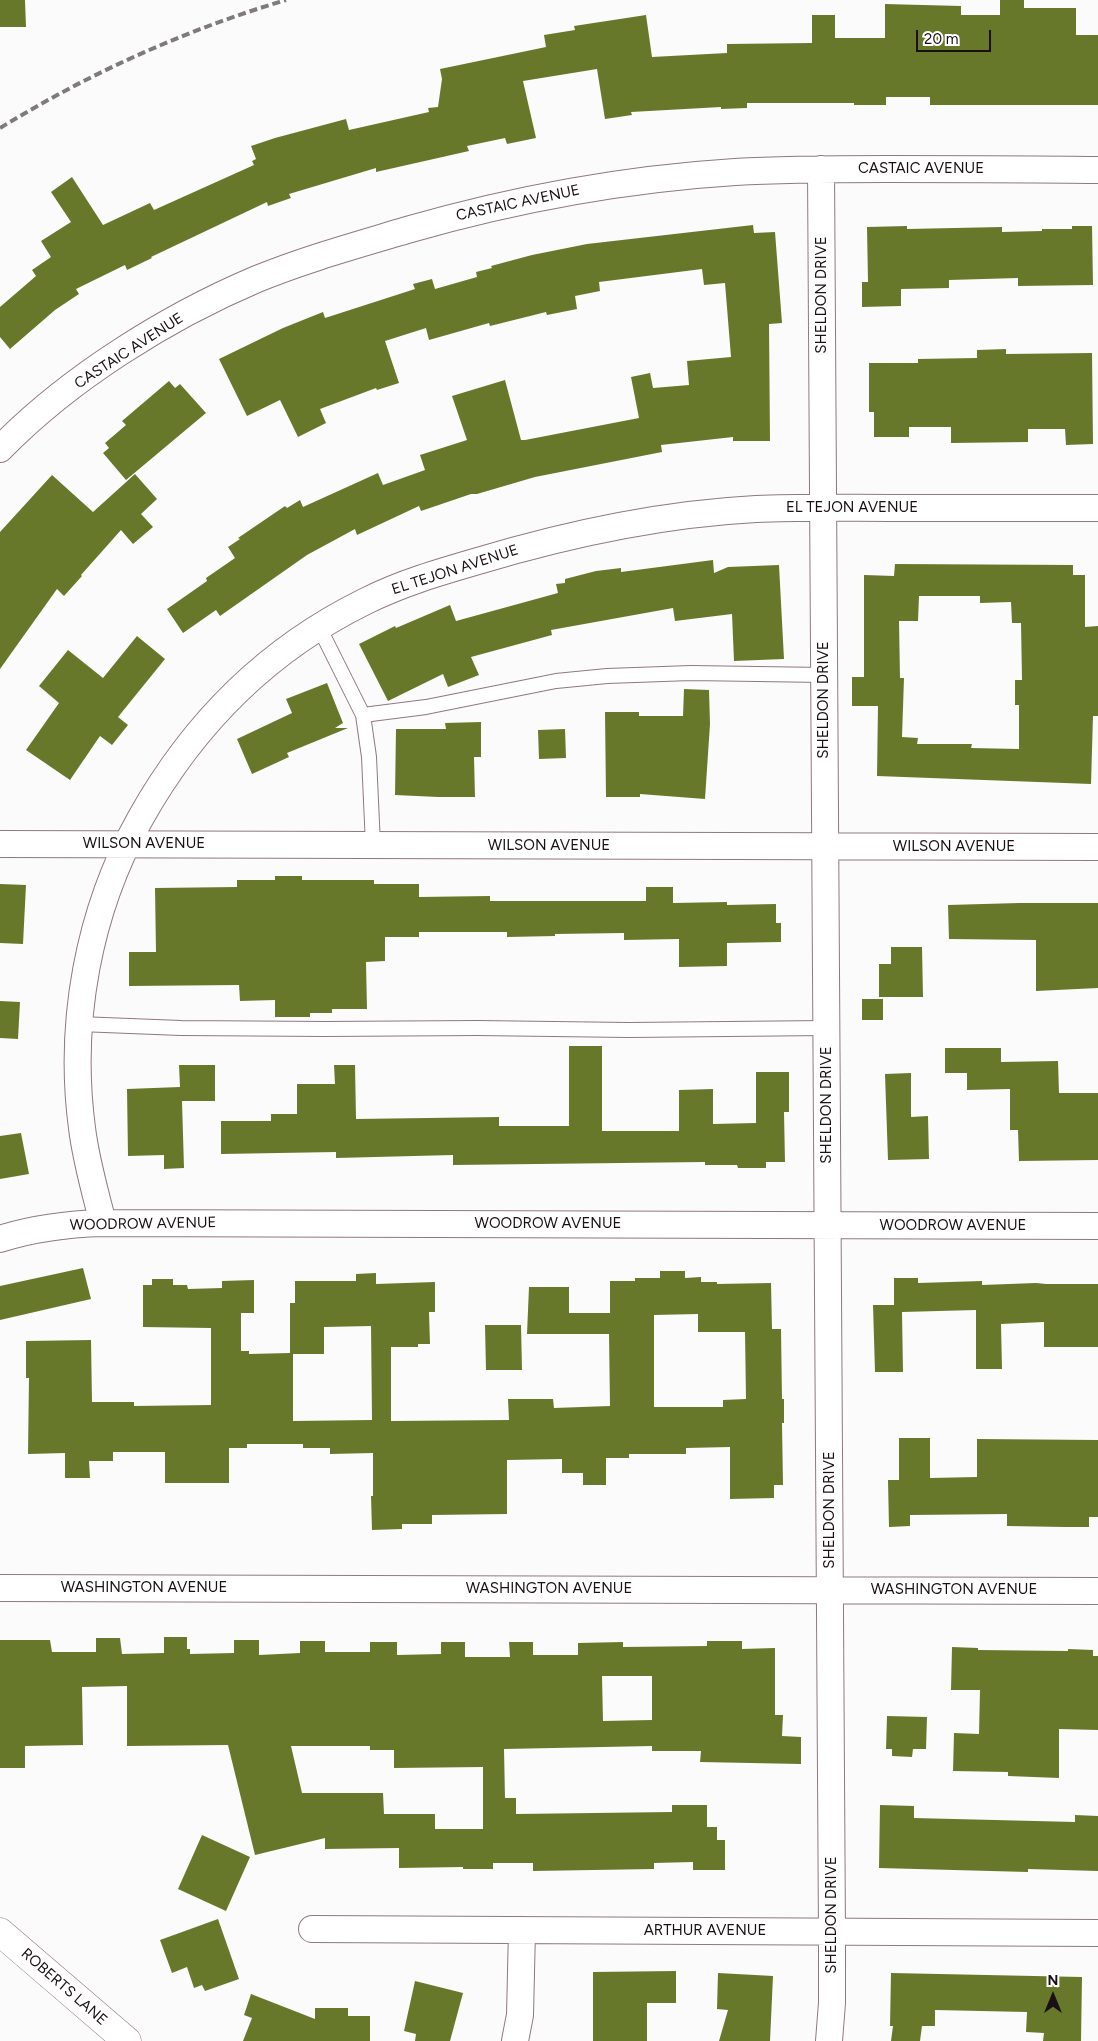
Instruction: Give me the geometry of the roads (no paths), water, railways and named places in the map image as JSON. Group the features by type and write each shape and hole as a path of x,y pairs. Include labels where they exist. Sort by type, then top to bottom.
{"street":[{"name":"CASTAIC AVENUE","path":"0,449 65,392 126,349 190,311 257,279 326,253 469,212 565,192 663,177 737,172 821,169 1098,170"},
{"name":"SHELDON DRIVE","path":"821,169 832,1932 832,2003 829,2041"},
{"name":"EL TEJON AVENUE","path":"103,1223 89,1171 82,1127 77,1064 79,1024 90,949 105,897 126,844 161,782 198,732 228,698 275,657 319,627 366,601 415,580 514,550 606,528 680,516 756,509 1098,508"},
{"name":"WILSON AVENUE","path":"0,844 1098,847"},
{"name":"WOODROW AVENUE","path":"0,1239 20,1232 61,1225 103,1223 1098,1226"},
{"name":"WASHINGTON AVENUE","path":"0,1588 1098,1591"},
{"name":"ARTHUR AVENUE","path":"312,1929 1098,1933"},
{"path":"515,2041 521,2006 522,1930"},
{"name":"ROBERTS LANE","path":"0,1932 127,2041"}],"lane":[{"path":"319,627 363,715 369,757 373,845"},
{"path":"363,715 426,707 556,681 607,676 691,673 824,675"},
{"path":"79,1024 181,1028 286,1029 629,1030 826,1028"}],"railway":[{"path":"0,128 103,71 211,25 286,0"}]}
